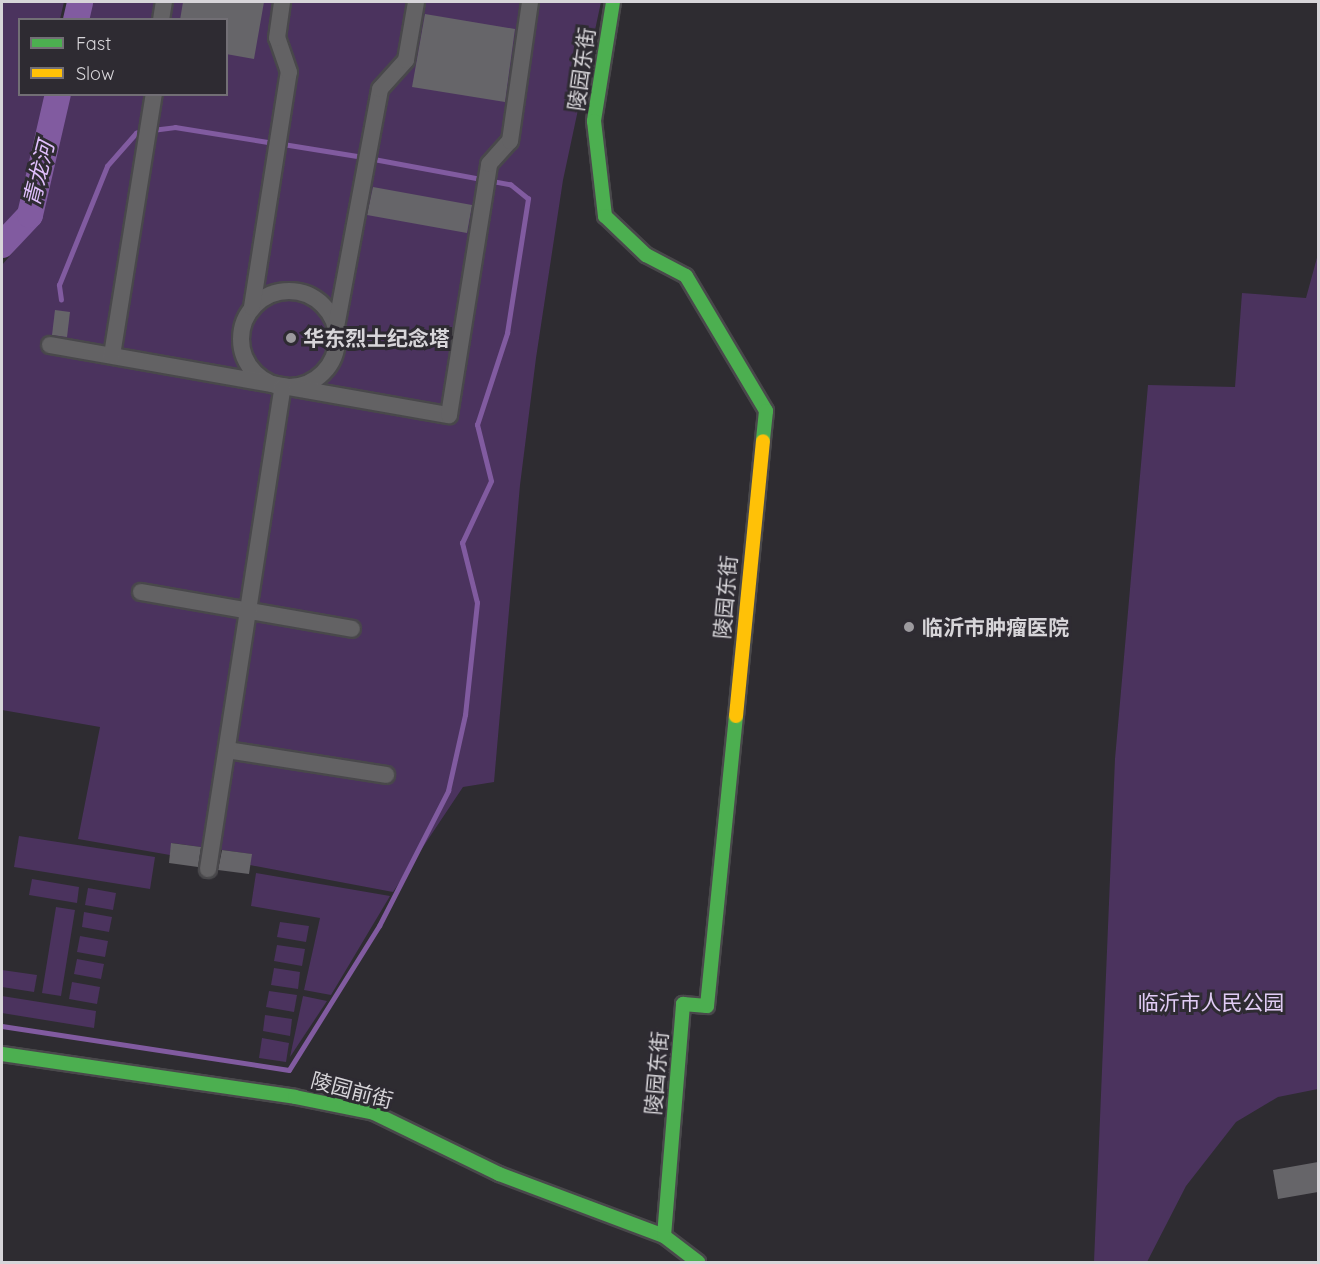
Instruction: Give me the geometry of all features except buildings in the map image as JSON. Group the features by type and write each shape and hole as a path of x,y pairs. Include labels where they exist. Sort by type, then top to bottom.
{"street":[{"path":"161,18 164,2"},
{"path":"282,2 277,38 289,72 252,307 240,334 246,362 267,382 284,387 312,382 325,372 334,358 336,327 380,89 406,60 416,2"},
{"path":"50,345 449,415 489,164 510,141 530,2"},
{"name":"陵园东街","path":"613,2 594,121 604,216 646,255 686,276 766,411 707,1006 683,1005 664,1236"},
{"path":"112,355 154,96"},
{"path":"252,307 268,295 292,290 321,301 336,327"},
{"path":"208,869 284,387"},
{"path":"141,592 352,629"},
{"path":"227,750 386,775"},
{"name":"陵园前街","path":"2,1054 295,1097 374,1113 499,1174 664,1236 698,1263"}],"green space":[{"path":"2,2 64,2 60,18 18,18 18,96 45,96 22,211 2,231"},
{"path":"91,2 601,2 563,180 536,358 520,485 494,782 463,787 393,892 250,865 251,854 172,843 170,855 78,839 100,727 2,710 2,265 40,221 70,96 228,96 228,18 87,18"},
{"name":"临沂市人民公园","path":"1318,254 1318,1089 1278,1097 1236,1122 1186,1186 1147,1262 1094,1262 1115,759 1148,385 1235,387 1242,293 1306,298"},
{"path":"19,836 155,857 150,889 14,867"},
{"path":"256,873 390,896 331,995 304,990 320,918 251,906"},
{"path":"32,879 79,887 77,903 29,895"},
{"path":"88,888 116,893 113,910 85,905"},
{"path":"56,907 75,910 61,996 42,993"},
{"path":"84,912 112,917 109,932 82,927"},
{"path":"280,922 309,926 306,942 277,937"},
{"path":"80,936 108,941 105,957 77,952"},
{"path":"277,945 305,949 302,966 274,961"},
{"path":"77,959 104,964 101,979 74,974"},
{"path":"274,968 300,972 298,989 271,985"},
{"path":"2,970 37,975 34,992 2,987"},
{"path":"72,982 100,987 97,1004 69,999"},
{"path":"269,991 297,995 294,1012 266,1007"},
{"path":"2,996 96,1011 94,1028 2,1013"},
{"path":"303,996 327,1001 290,1057"},
{"path":"265,1015 292,1019 290,1036 263,1031"},
{"path":"262,1038 289,1043 286,1062 259,1058"}],"waterway":[{"name":"青龙河","path":"76,18 80,2"},
{"name":"青龙河","path":"2,245 30,215 58,96"},
{"path":"152,130 175,127 274,143"},
{"path":"61,300 59,285 107,166 136,133 144,131"},
{"path":"283,144 363,157"},
{"path":"2,1026 289,1070 379,926 448,791 465,715 477,603 462,543 491,481 477,425 507,333 528,199 511,185 371,159"}],"traffic: fast":[{"path":"613,2 594,121 605,216 646,255 686,276 766,411 763,441"},
{"path":"664,1236 683,1004 707,1006 736,716"},
{"path":"2,1054 295,1097 374,1113 499,1174 664,1236 698,1262"}],"traffic: slow":[{"path":"736,716 763,441"}],"place":[{"name":"华东烈士纪念塔","path":"291,338"},
{"name":"临沂市肿瘤医院","path":"909,627"}]}
